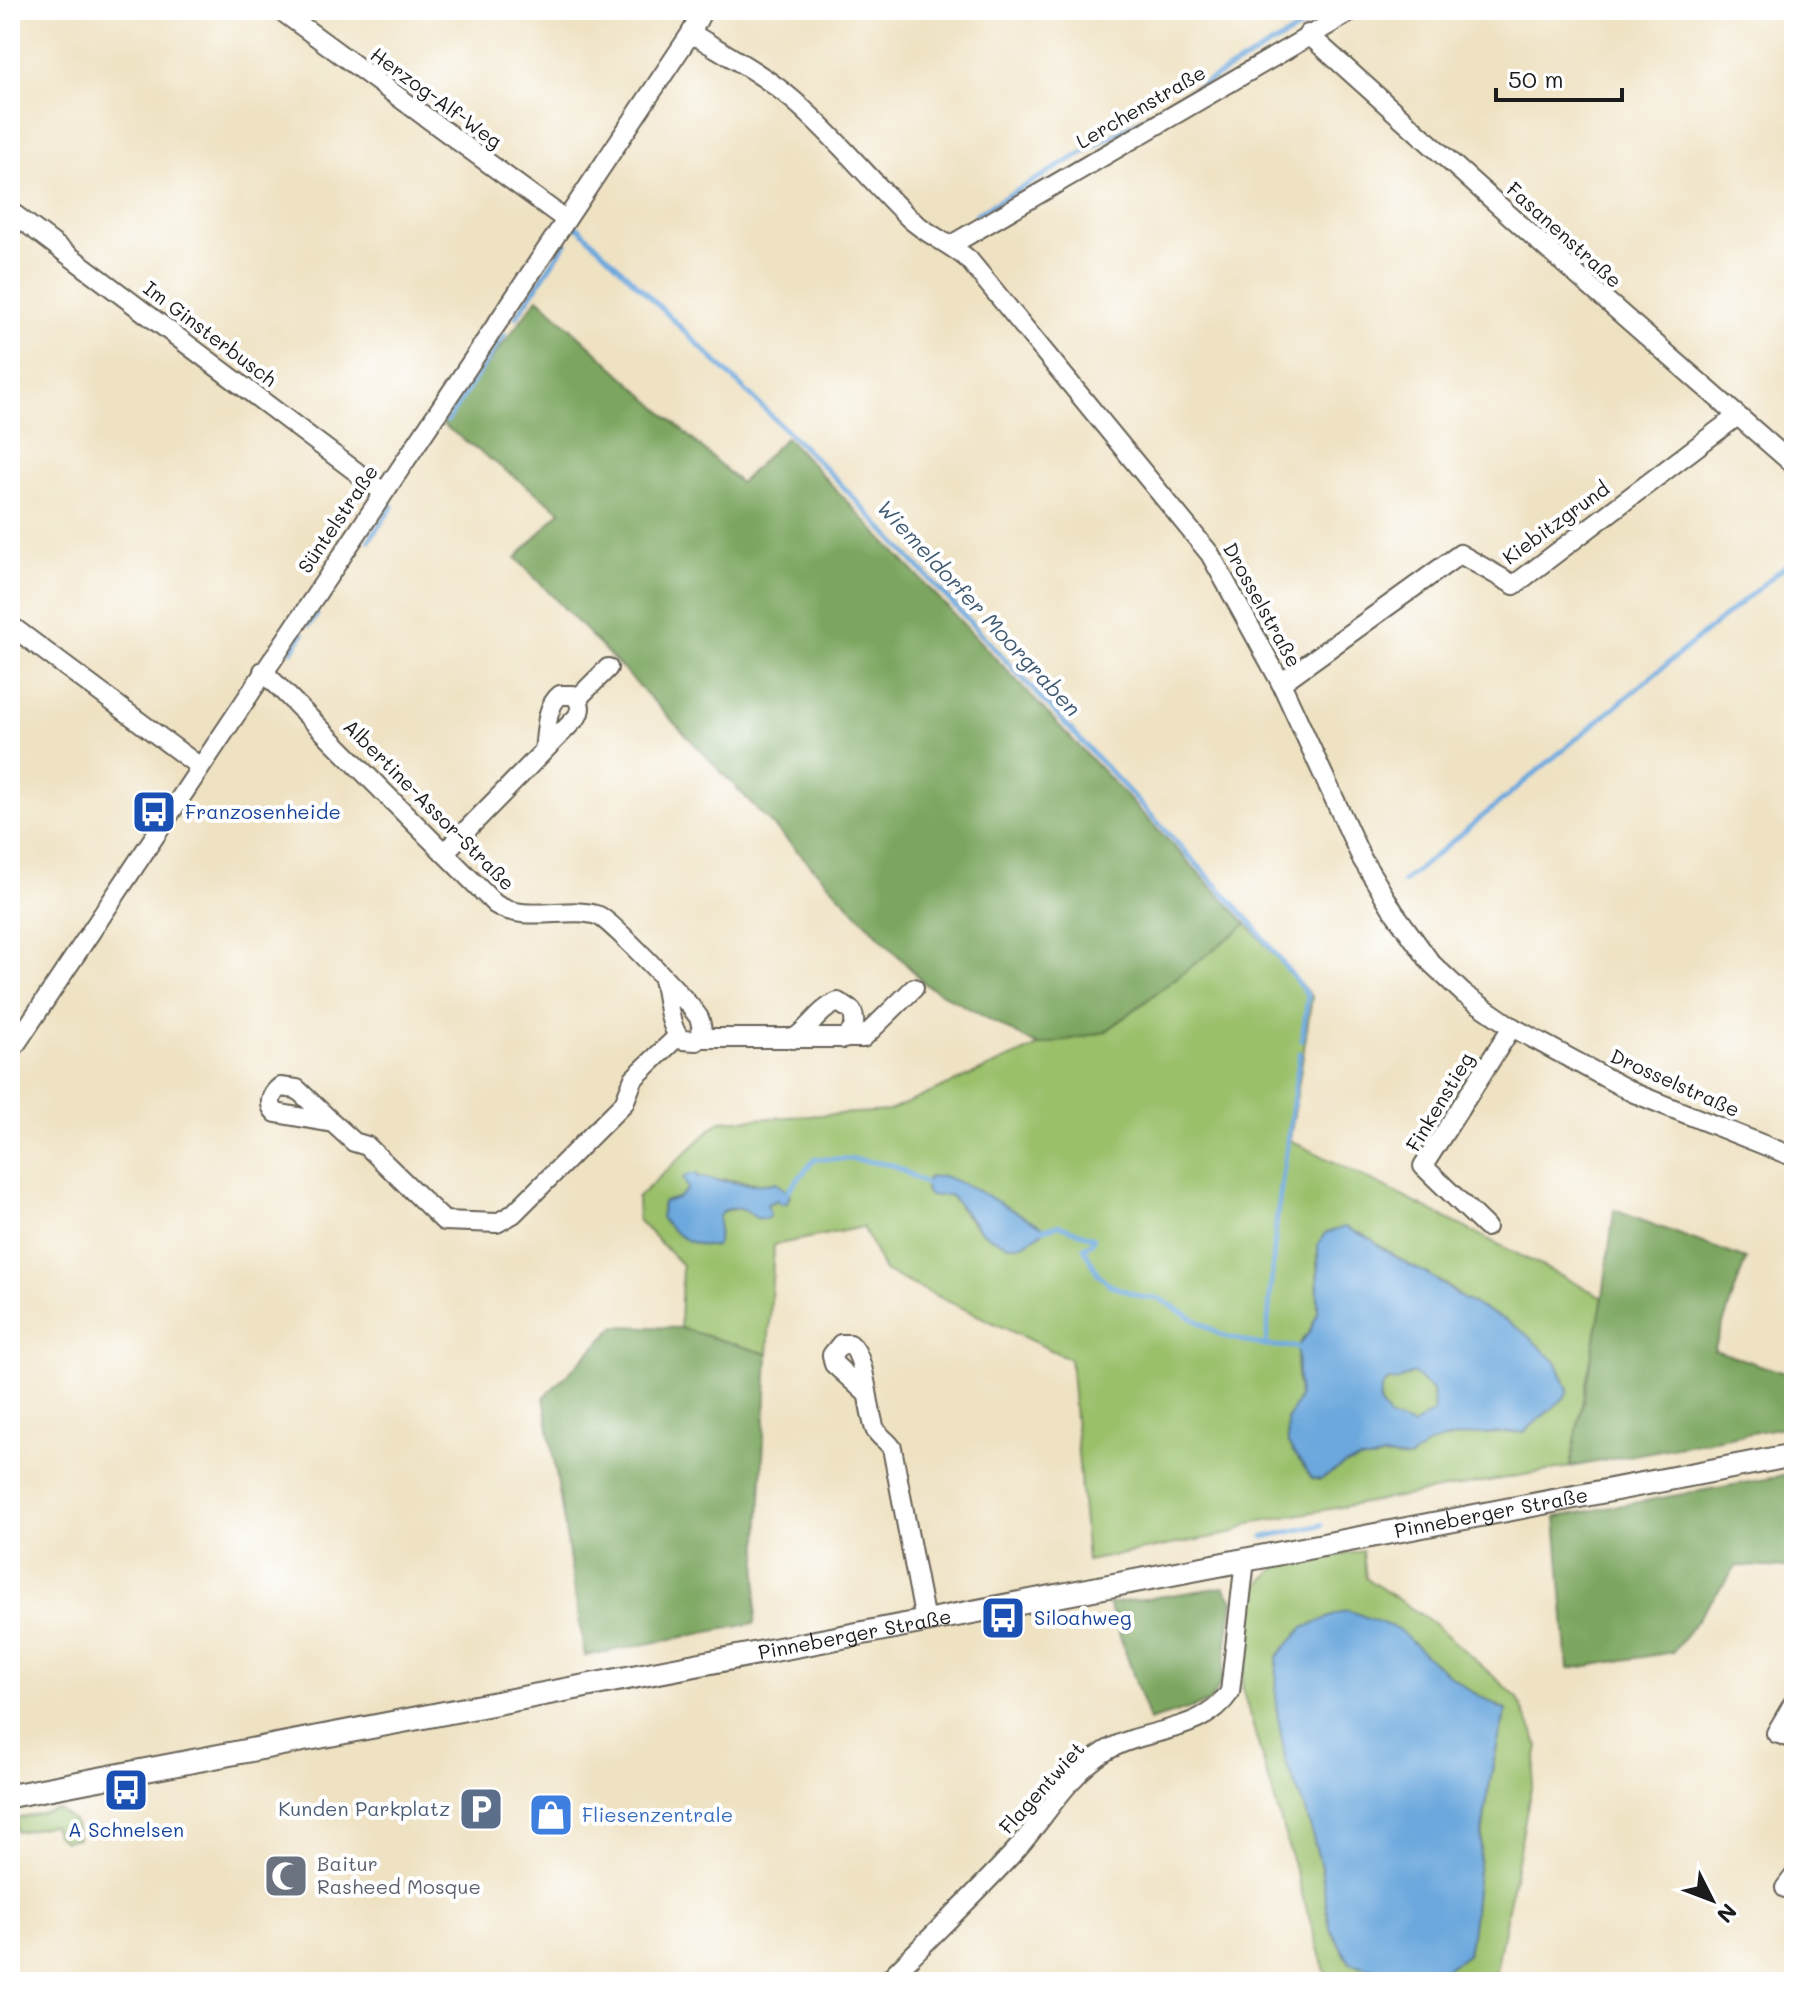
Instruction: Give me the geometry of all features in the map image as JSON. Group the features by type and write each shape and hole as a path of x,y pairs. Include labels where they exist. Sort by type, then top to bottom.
{"main road":[{"name":"Pinneberger Straße","path":"10,1796 1794,1455"}],"street":[{"name":"Herzog-Alf-Weg","path":"280,10 566,220"},
{"name":"Süntelstraße","path":"10,1053 691,33 703,10"},
{"name":"Lerchenstraße","path":"951,245 1308,34 1354,10"},
{"name":"Drosselstraße","path":"691,33 791,98 833,137 911,220 969,260 1210,554 1281,683 1360,856 1394,912 1431,963 1464,994 1512,1027 1639,1095 1794,1157"},
{"name":"Fasanenstraße","path":"1308,34 1736,417 1794,465"},
{"name":"Im Ginsterbusch","path":"10,211 383,492"},
{"name":"Kiebitzgrund","path":"1281,683 1460,554 1514,585 1736,417"},
{"path":"10,625 200,767"},
{"path":"577,699 608,668"},
{"name":"Albertine-Assor-Straße","path":"263,671 495,904 505,910 602,917 662,976 699,1018 700,1038"},
{"path":"444,853 577,717 581,711 577,699 566,693 550,706 544,750"},
{"path":"662,976 672,1025 677,1037 687,1042 700,1038 844,1039 867,1036 914,988"},
{"path":"793,1039 838,1002 844,1003 852,1011 855,1021 854,1029 844,1039"},
{"name":"Finkenstieg","path":"1486,1227 1423,1166 1512,1027"},
{"path":"333,1123 354,1142 367,1146 444,1221 497,1223 513,1214 619,1109 627,1100 634,1078 677,1037"},
{"path":"866,1393 876,1431 892,1448 925,1621"},
{"name":"Flagentwiet","path":"886,1982 1015,1850 1094,1759 1138,1737 1185,1725 1221,1706 1230,1692 1239,1562"},
{"path":"1794,1702 1776,1733 1794,1739"}],"green space":[{"path":"538,298 740,483 786,437 1247,924 1105,1032 1038,1046 926,985 516,558 561,511 442,424"},
{"path":"1247,924 1312,997 1290,1140 1603,1297 1570,1467 1250,1523 1234,1533 1087,1561 1070,1359 884,1271 863,1227 774,1245 768,1354 680,1328 682,1265 638,1220 637,1198 720,1121 889,1111 1038,1046 1105,1032","holes":["690,1174 718,1181 726,1179 768,1185 777,1200 767,1204 768,1212 740,1208 723,1211 719,1216 716,1246 700,1245 678,1234 661,1218 663,1202 678,1198 689,1189 684,1179","928,1178 979,1192 1047,1229 1014,1243 993,1239 974,1225 950,1194 929,1196 925,1190","1361,1233 1448,1286 1463,1299 1526,1334 1557,1363 1568,1390 1524,1432 1476,1434 1441,1440 1429,1443 1409,1459 1384,1456 1359,1460 1320,1480 1312,1478 1288,1444 1287,1420 1299,1398 1296,1362 1300,1342 1310,1331 1318,1313 1317,1255"]},
{"path":"1614,1210 1746,1259 1714,1350 1794,1376 1794,1425 1570,1467 1603,1297"},
{"path":"616,1326 680,1328 768,1354 755,1623 585,1656 544,1397"},
{"path":"1414,1373 1432,1390 1434,1412 1413,1426 1390,1418 1379,1404 1381,1387 1385,1383"},
{"path":"1794,1474 1794,1568 1737,1566 1673,1652 1568,1669 1556,1517"},
{"path":"1363,1551 1366,1578 1432,1622 1518,1698 1539,1746 1494,1982 1421,1982 1427,1975 1443,1971 1468,1954 1486,1805 1506,1710 1467,1689 1433,1662 1276,1706 1286,1763 1306,1811 1321,1867 1330,1928 1350,1963 1390,1974 1400,1982 1328,1982 1242,1689 1254,1589 1277,1567"},
{"path":"1224,1587 1233,1600 1222,1681 1210,1702 1149,1721 1109,1604"},
{"path":"57,1809 74,1821 78,1838 64,1841 56,1835 53,1825 17,1832 15,1819"}],"water":[{"path":"690,1174 738,1183 776,1182 790,1194 787,1203 781,1204 777,1200 767,1204 770,1215 766,1219 756,1218 741,1209 723,1211 719,1216 716,1246 700,1245 678,1235 661,1218 663,1202 678,1198 688,1189 683,1178"},
{"path":"943,1176 971,1187 1047,1229 1023,1245 1009,1245 991,1238 980,1230 950,1195 929,1196 925,1190 928,1178"},
{"path":"1345,1227 1373,1240 1463,1299 1526,1334 1557,1363 1568,1390 1564,1398 1524,1432 1476,1434 1441,1440 1429,1444 1409,1459 1384,1456 1359,1460 1320,1480 1312,1478 1288,1444 1287,1420 1299,1398 1297,1347 1310,1331 1318,1313 1318,1244 1325,1233","holes":["1413,1373 1432,1390 1434,1411 1413,1426 1390,1418 1379,1404 1381,1390 1389,1380 1395,1382"]},
{"path":"1347,1610 1398,1629 1467,1689 1506,1711 1486,1805 1468,1954 1443,1971 1427,1975 1421,1982 1400,1982 1390,1974 1350,1963 1330,1928 1321,1867 1306,1811 1286,1763 1276,1706 1277,1657 1303,1628"}],"waterway":[{"path":"976,214 1332,10"},
{"name":"Wiemeldorfer Moorgraben","path":"576,228 837,480 1250,921 1308,996 1302,1040"},
{"path":"516,317 566,243"},
{"path":"447,421 504,335"},
{"path":"369,540 393,506"},
{"path":"1403,882 1794,559"},
{"path":"325,602 331,593"},
{"path":"309,625 317,615"},
{"path":"292,651 303,634"},
{"name":"Wiemeldorfer Moorgraben","path":"1266,1346 1276,1224 1300,1053"},
{"path":"788,1191 815,1159 852,1159 893,1165 930,1186"},
{"path":"1040,1230 1059,1225 1094,1238 1084,1248 1098,1274 1110,1285 1142,1297 1160,1299 1223,1336 1266,1346 1297,1347 1302,1352"},
{"path":"1264,1537 1322,1525"}],"place":[{"name":"Franzosenheide","path":"154,812"},
{"name":"Siloahweg","path":"1003,1618"},
{"name":"A Schnelsen","path":"126,1790"},
{"name":"Kunden Parkplatz","path":"481,1809"},
{"name":"Fliesenzentrale","path":"551,1815"},
{"name":"Baitur Rasheed Mosque","path":"286,1876"}]}
